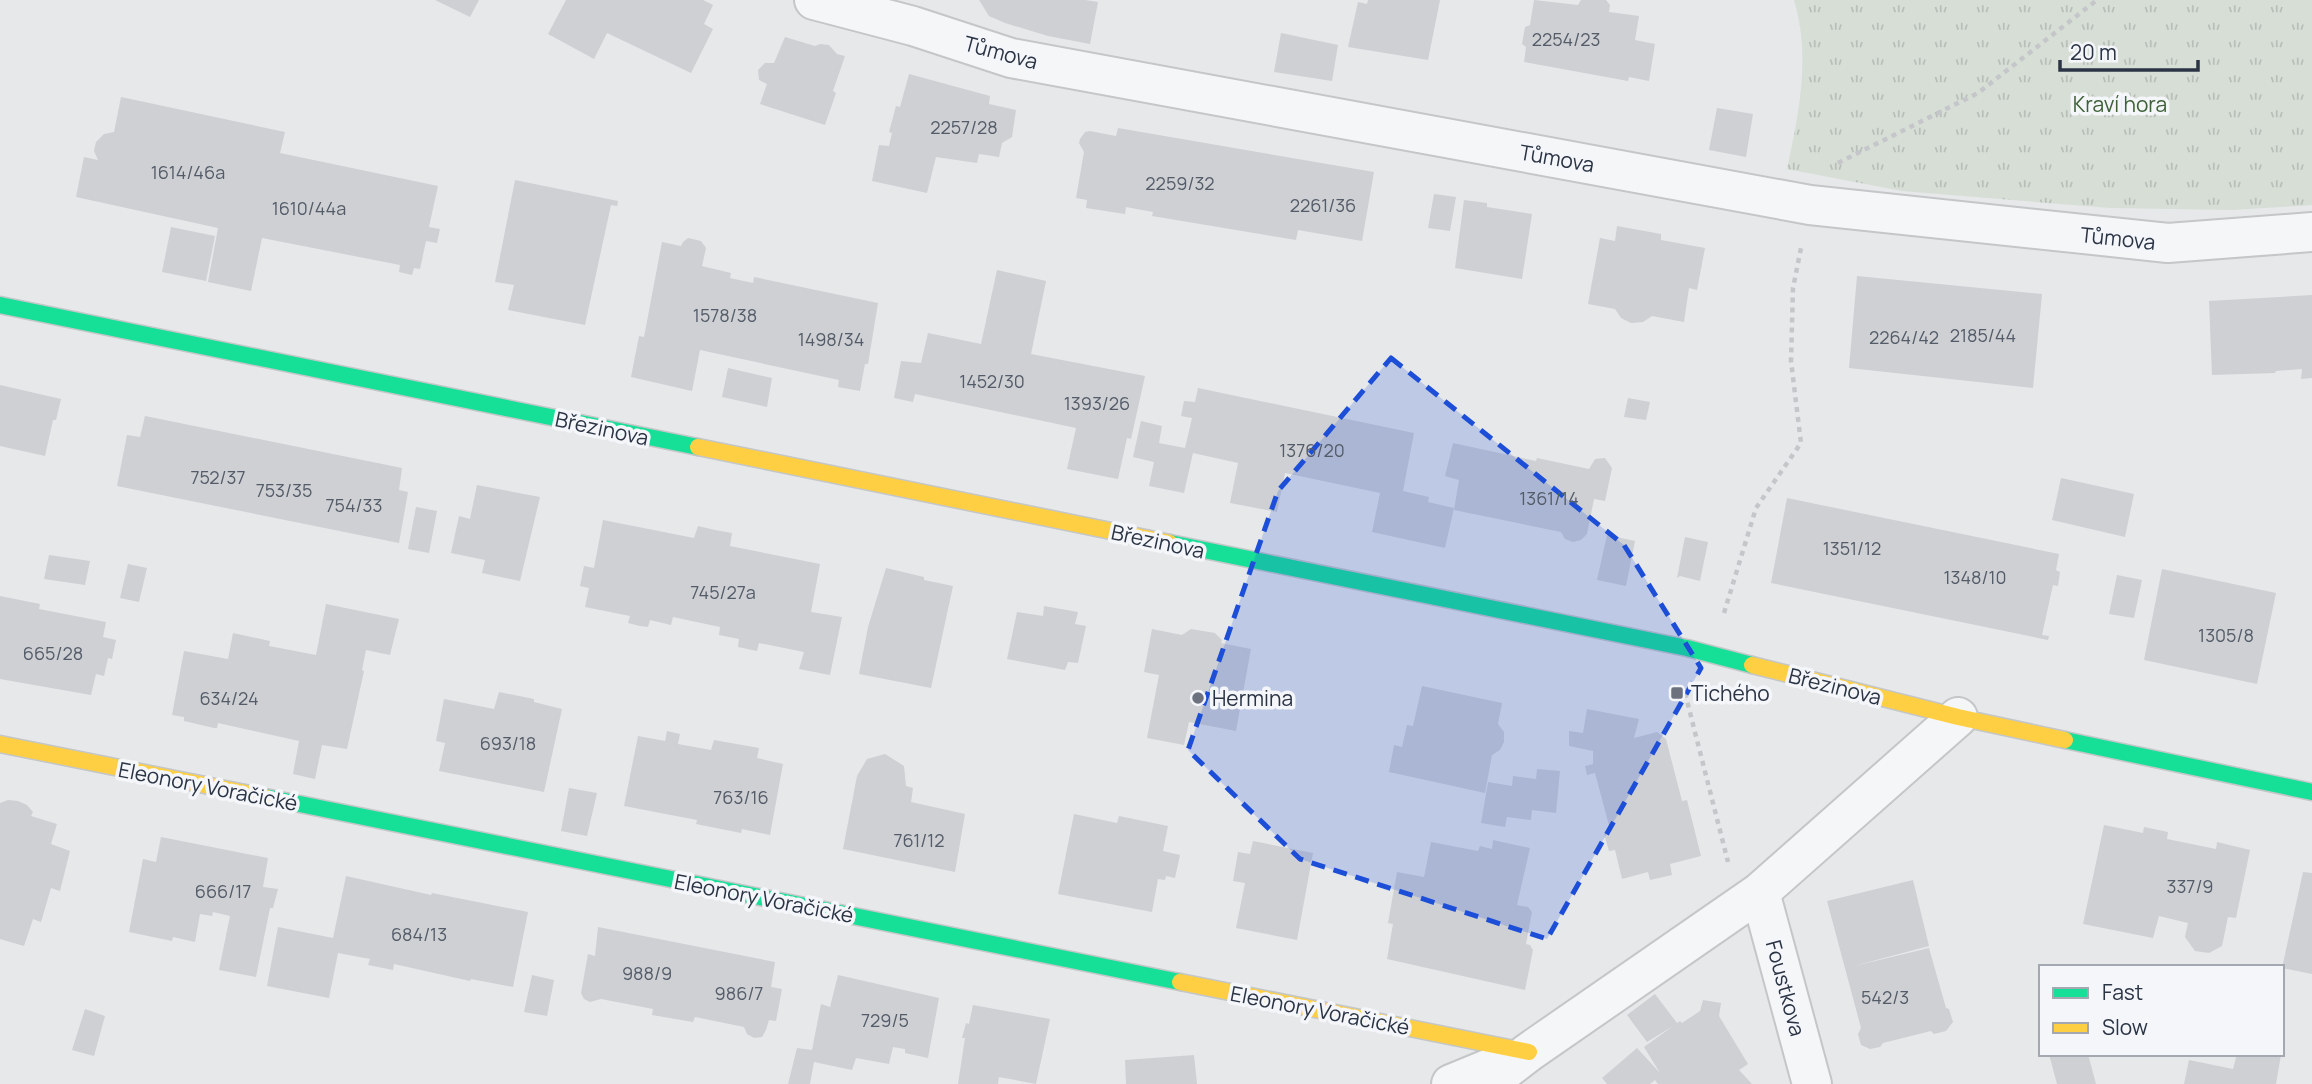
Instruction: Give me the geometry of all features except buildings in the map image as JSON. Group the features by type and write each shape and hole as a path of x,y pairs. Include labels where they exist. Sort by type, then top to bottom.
{"street":[{"name":"Tůmova","path":"814,0 910,13 1011,58 1810,205 2168,243 2312,232"},
{"name":"Březinova","path":"0,305 1687,648 1958,717 2312,792"},
{"path":"1487,1084 1760,892 1958,717"},
{"name":"Eleonory Voračické","path":"0,744 1529,1052"},
{"name":"Foustkova","path":"1760,892 1812,1084"},
{"path":"1451,1084 1529,1052"}],"path":[{"path":"1829,167 1978,93 2097,0"},
{"path":"1724,613 1756,508 1801,443 1790,361 1793,288 1810,205"},
{"path":"1685,693 1731,875 1760,892"}],"highlighted area":[{"path":"1391,358 1624,545 1701,668 1547,939 1300,859 1188,750 1278,491"}],"green space":[{"name":"Kraví hora","path":"1794,0 2312,0 2312,205 2232,210 2110,208 1902,191 1787,169 1799,106 1802,63 1802,42"}],"traffic: fast":[{"path":"0,305 698,447"},
{"path":"1170,543 1687,648 1752,665"},
{"path":"2065,740 2312,792"},
{"path":"265,797 1180,982"}],"traffic: slow":[{"path":"698,447 1170,543"},
{"path":"1752,665 1958,717 2065,740"},
{"path":"0,744 265,797"},
{"path":"1180,982 1529,1052"}],"place":[{"name":"Tichého","path":"1677,693"},
{"name":"Hermina","path":"1198,698"}]}
